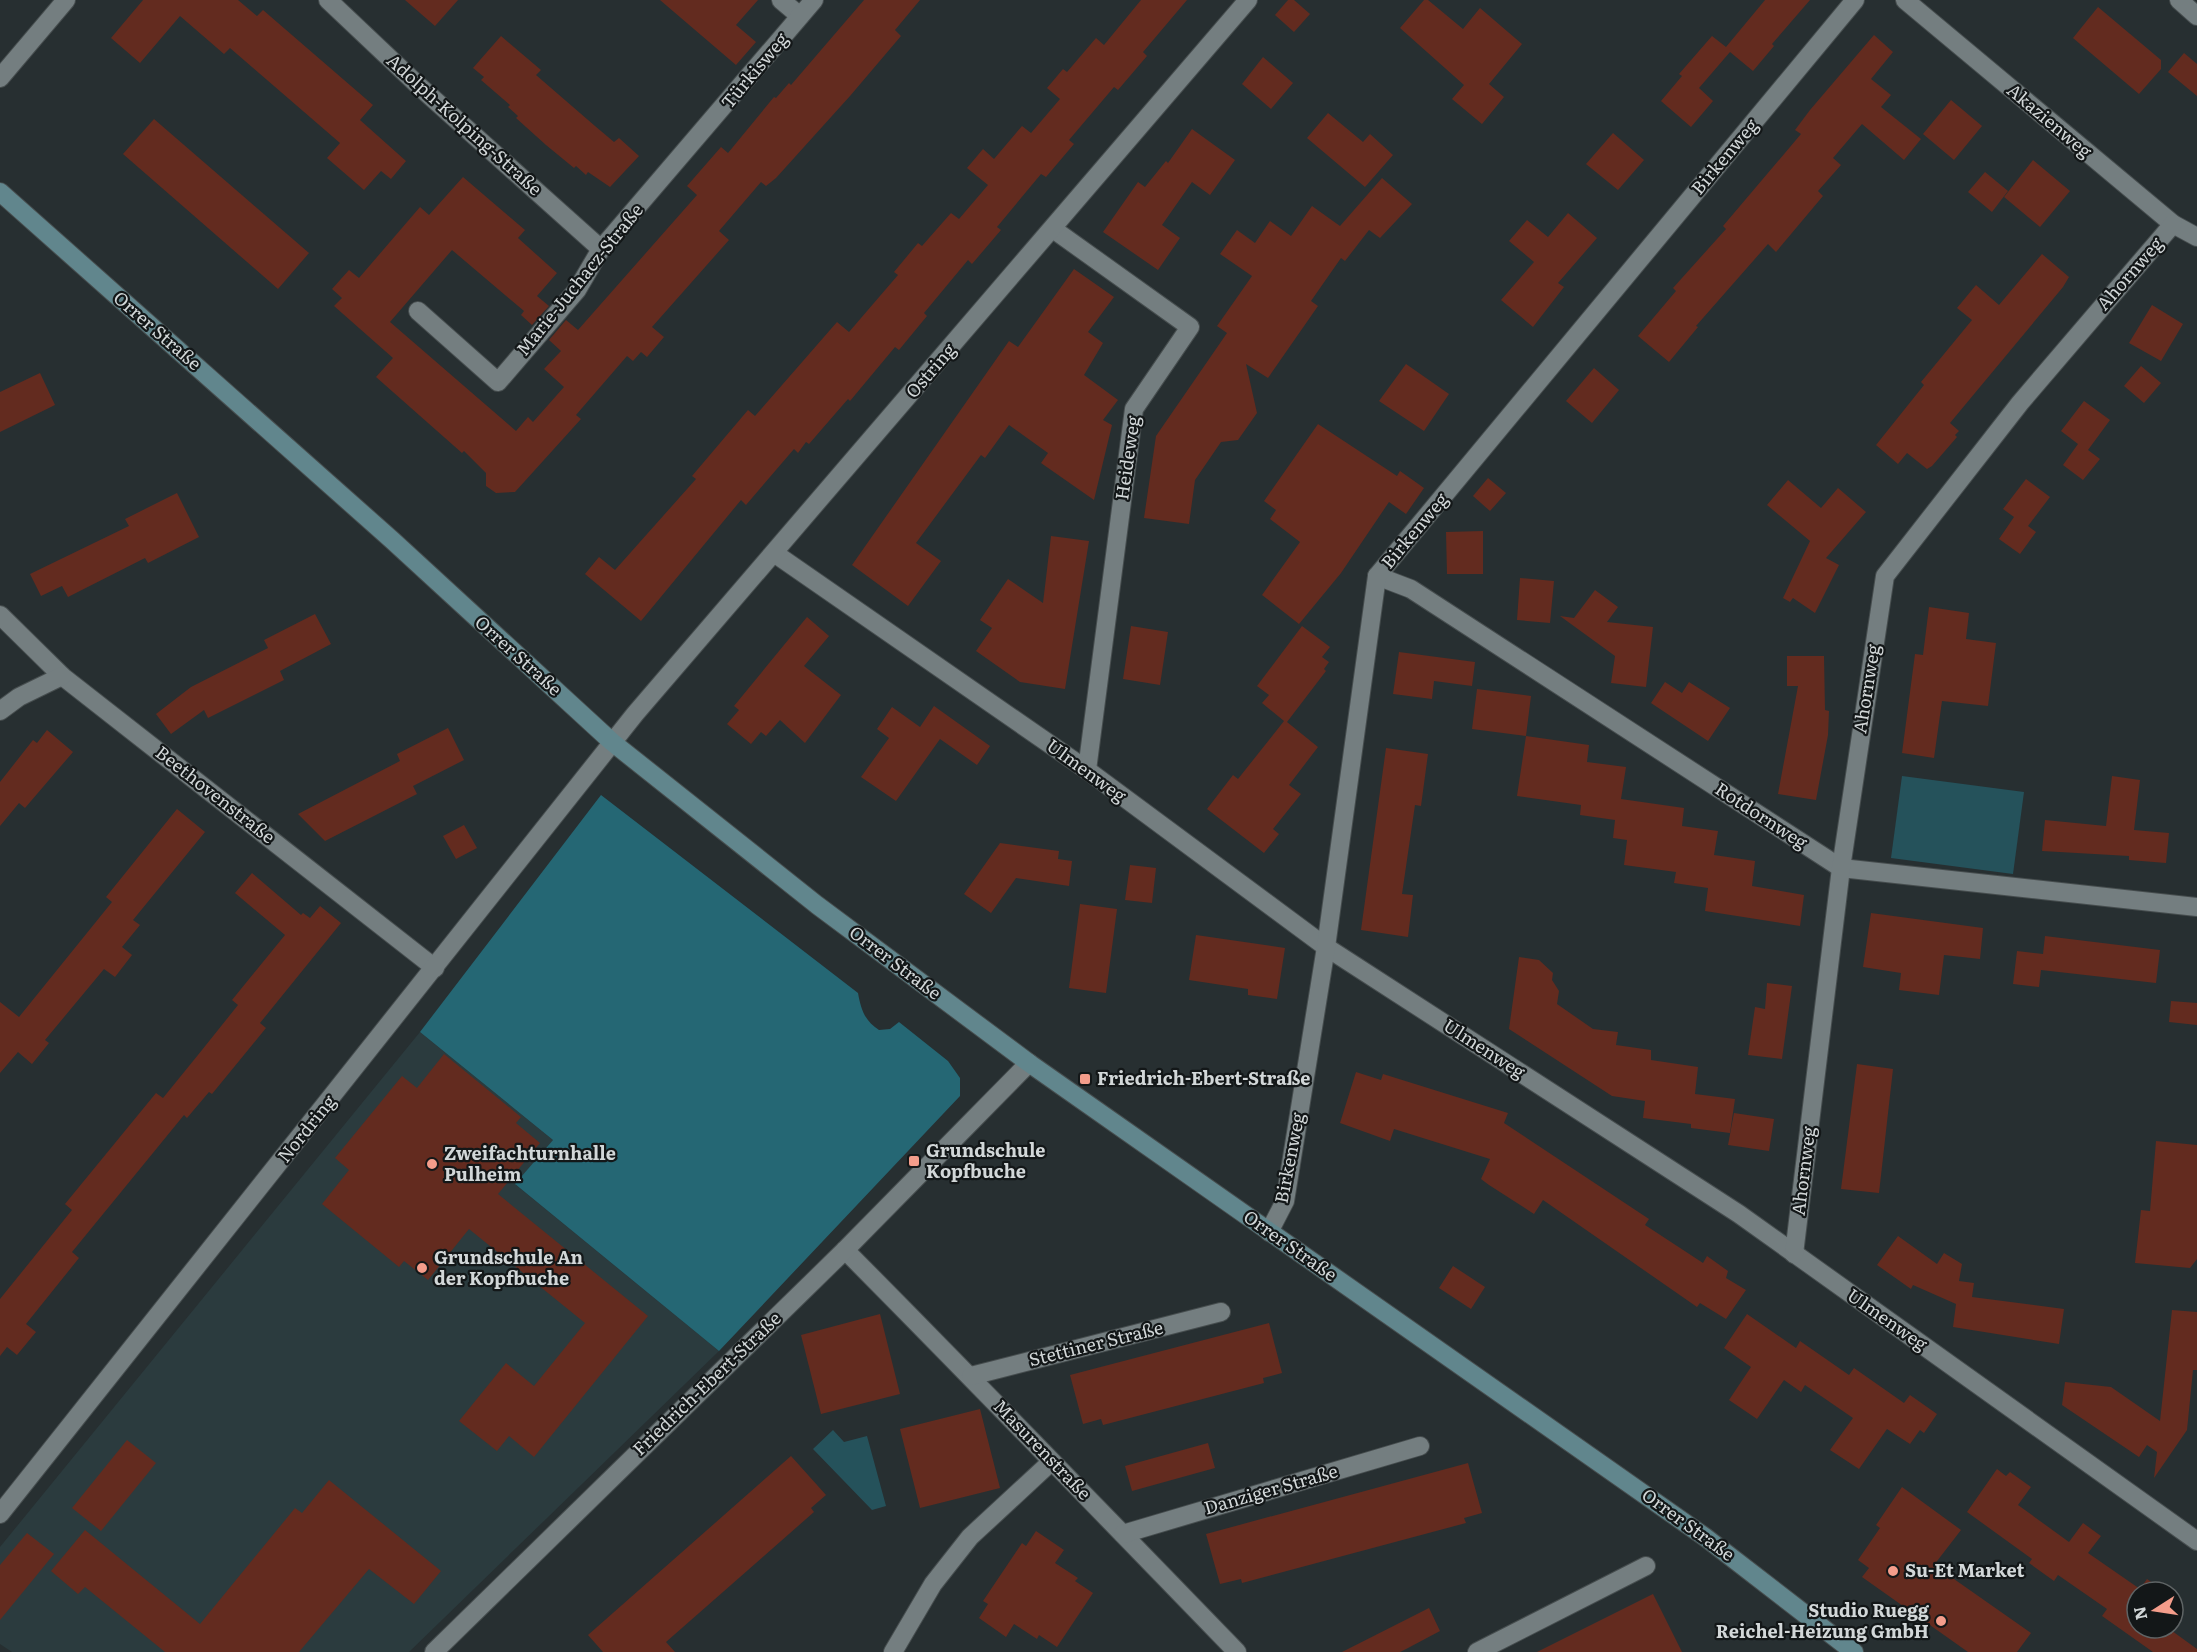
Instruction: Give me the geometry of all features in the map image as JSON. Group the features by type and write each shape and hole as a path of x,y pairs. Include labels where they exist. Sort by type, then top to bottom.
{"street":[{"path":"0,78 66,0"},
{"name":"Adolph-Kolping-Straße","path":"328,0 420,87 601,249"},
{"name":"Türkisweg","path":"781,0 800,16"},
{"name":"Türkisweg","path":"710,125 814,0"},
{"name":"Ostring","path":"612,742 1248,0"},
{"name":"Birkenweg","path":"1269,1232 1285,1201 1326,947 1377,576 1855,0"},
{"name":"Akazienweg","path":"1905,0 2173,224 2197,237"},
{"path":"2179,0 2197,16"},
{"name":"Marie-Juchacz-Straße","path":"418,311 498,382 577,290 601,249 710,125"},
{"name":"Orrer Straße","path":"0,192 392,540 612,742 817,905 1029,1063 1706,1536 1854,1652"},
{"name":"Ahornweg","path":"1794,1254 1841,868 1885,576 2020,403 2173,224"},
{"name":"Heideweg","path":"1053,230 1190,327 1134,409 1086,770"},
{"name":"Ulmenweg","path":"774,553 1086,770 1326,947 1729,1208 2197,1541"},
{"name":"Rotdornweg","path":"1377,576 1411,589 1841,868 2197,907"},
{"name":"Beethovenstraße","path":"0,615 62,676 435,969"},
{"path":"0,711 19,697 62,676"},
{"name":"Nordring","path":"0,1514 435,969 612,742"},
{"name":"Friedrich-Ebert-Straße","path":"434,1652 845,1250 1029,1063"},
{"name":"Masurenstraße","path":"845,1250 971,1376 1051,1462 1237,1652"},
{"name":"Stettiner Straße","path":"971,1376 1221,1312"},
{"name":"Danziger Straße","path":"1122,1534 1420,1446"},
{"path":"893,1652 933,1584 970,1536 1051,1462"},
{"path":"1477,1652 1646,1566"}],"shaded area":[{"path":"1902,776 2024,792 2013,874 1891,858"},
{"path":"601,795 858,993 864,1014 874,1027 879,1030 890,1029 899,1022 948,1061 960,1078 960,1096 719,1351 515,1184 553,1140 420,1032"},
{"name":"Grundschule An der Kopfbuche","path":"420,1032 553,1140 516,1185 719,1351 409,1652 12,1652 0,1644 0,1547"},
{"path":"833,1430 844,1442 867,1436 886,1506 872,1510 813,1449"}],"building":[{"path":"143,0 238,0 257,16 263,10 373,105 360,120 406,161 391,179 381,171 364,190 327,158 340,143 230,48 224,54 180,16 140,63 111,38"},
{"path":"405,0 458,0 435,26"},
{"path":"660,0 758,0 736,25 756,42 736,65"},
{"path":"864,0 920,0 895,30 901,36 850,96 776,178 766,186 761,182 719,231 729,240 652,327 664,337 647,357 641,352 633,361 627,356 576,415 581,419 515,492 496,493 486,486 486,473 464,451 462,453 376,377 393,358 334,306 342,298 332,289 349,270 359,278 420,207 429,215 463,177 525,230 518,238 557,273 537,296 549,306 532,325 521,315 524,311 452,250 390,322 516,431 528,417 533,422 564,387 544,369 561,351 549,340 566,320 578,330 697,195 687,186 721,147 728,153 774,97 776,98 789,83 791,85"},
{"path":"1141,0 1187,0 1143,52 1147,56 1118,90 1114,87 1069,140 1074,144 1046,177 1041,174 997,227 1001,230 972,264 968,260 924,313 927,316 899,350 895,347 850,401 848,399 809,444 806,442 798,453 794,449 746,505 741,500 641,621 585,574 599,557 615,570 696,479 692,476 748,410 755,416 837,322 849,332 898,275 894,272 918,243 922,246 951,213 959,219 988,185 967,168 983,149 994,159 1022,126 1031,133 1060,99 1047,88 1063,69 1067,72 1096,38 1104,45"},
{"path":"1288,0 1294,0 1310,14 1294,32 1275,15"},
{"path":"1424,0 1428,0 1463,29 1480,8 1522,44 1489,84 1504,97 1482,124 1452,99 1464,85 1400,28"},
{"path":"1765,0 1810,0 1772,44 1774,46 1753,71 1730,52 1699,88 1713,101 1691,127 1661,101 1682,76 1679,74 1712,36 1726,47"},
{"path":"2098,7 2161,60 2161,69 2139,94 2073,38"},
{"path":"1874,35 1893,52 1871,79 1891,95 1881,107 1921,139 1904,160 1862,124 1833,158 1841,165 1818,191 1823,196 1776,252 1768,244 1696,326 1698,327 1669,362 1638,336 1676,291 1673,288 1726,229 1723,226 1801,134 1795,130 1810,110"},
{"path":"501,36 541,70 536,75 614,142 619,138 639,156 610,187 588,172 586,175 576,166 574,168 546,145 516,118 518,116 508,107 510,105 481,80 484,77 473,68"},
{"path":"2184,53 2197,64 2197,96 2168,72"},
{"path":"1263,57 1293,83 1271,109 1242,84"},
{"path":"1951,100 1982,126 1954,160 1923,134"},
{"path":"1328,113 1363,142 1370,134 1393,155 1365,187 1307,138"},
{"path":"154,119 309,253 278,289 123,154"},
{"path":"1192,129 1235,160 1210,195 1192,182 1162,225 1180,238 1158,270 1103,232 1138,182 1145,187 1166,161 1168,163"},
{"path":"1613,133 1644,160 1618,190 1586,164"},
{"path":"2033,160 2070,191 2040,227 2004,197"},
{"path":"1985,172 2008,191 1992,212 1968,192"},
{"path":"1382,178 1412,204 1380,238 1369,230 1345,261 1341,258 1311,301 1318,306 1268,378 1246,364 1257,413 1238,440 1221,442 1195,480 1189,524 1144,518 1156,436 1227,333 1217,326 1252,276 1220,254 1237,230 1255,243 1270,221 1291,236 1312,206 1340,226"},
{"path":"1568,213 1597,238 1558,283 1564,287 1533,327 1501,300 1534,262 1509,241 1527,220 1548,237"},
{"path":"2042,254 2069,277 2063,287 1950,423 1959,431 1955,435 1957,437 1932,466 1927,469 1907,453 1898,464 1876,445 1924,385 1921,382 1972,320 1957,308 1976,285 1999,305"},
{"path":"1074,269 1114,297 1088,332 1103,343 1084,375 1118,400 1103,420 1112,425 1094,500 1041,463 1048,453 1009,425 985,458 981,455 916,543 941,561 908,606 852,565 1009,341 1018,347"},
{"path":"2152,305 2183,324 2161,361 2129,343"},
{"path":"1406,364 1449,394 1424,431 1379,401"},
{"path":"2141,366 2161,383 2144,403 2124,386"},
{"path":"1594,368 1619,390 1592,423 1566,401"},
{"path":"40,373 55,405 0,432 0,392"},
{"path":"2084,401 2110,420 2088,450 2100,459 2083,480 2063,465 2078,444 2061,431"},
{"path":"1318,424 1397,476 1400,471 1424,488 1406,514 1389,502 1341,573 1299,624 1262,595 1300,542 1270,519 1276,510 1264,501"},
{"path":"1488,478 1506,493 1490,511 1473,496"},
{"path":"2026,479 2050,497 2028,526 2036,532 2020,554 1999,539 2014,517 2003,509"},
{"path":"1788,480 1821,508 1838,488 1866,512 1826,558 1839,565 1815,613 1793,598 1790,602 1783,598 1810,541 1767,505"},
{"path":"177,493 199,537 148,563 145,558 68,597 62,586 41,596 30,574 129,526 125,519"},
{"path":"1483,531 1483,574 1447,574 1446,532"},
{"path":"1051,536 1089,541 1065,689 1020,682 976,651 992,628 980,620 1008,579 1043,603"},
{"path":"1520,578 1554,581 1550,623 1517,620"},
{"path":"1595,590 1618,607 1607,622 1653,627 1646,687 1611,683 1615,656 1560,616 1574,618"},
{"path":"1929,607 1969,613 1966,639 1996,643 1988,706 1942,701 1934,758 1902,753 1915,654 1923,655"},
{"path":"315,614 331,644 280,671 284,680 208,718 204,710 171,734 156,714 191,687 268,648 264,640"},
{"path":"807,617 829,636 804,666 841,695 805,743 780,720 766,736 761,732 751,744 727,724 739,710 734,706"},
{"path":"1131,626 1168,632 1160,685 1123,679"},
{"path":"1302,626 1330,647 1322,657 1329,662 1324,669 1326,671 1287,722 1318,747 1289,785 1301,794 1273,829 1279,834 1264,853 1207,809 1233,775 1238,779 1284,721 1262,703 1269,695 1257,686"},
{"path":"1399,652 1475,662 1472,686 1434,681 1432,699 1393,694"},
{"path":"1787,656 1824,656 1825,710 1829,711 1828,735 1816,800 1778,794 1798,686 1787,686"},
{"path":"1665,682 1682,693 1689,682 1730,708 1708,741 1651,703"},
{"path":"1477,689 1531,696 1526,736 1472,729"},
{"path":"934,706 990,746 977,765 940,739 896,801 861,777 889,738 877,729 892,707 920,727"},
{"path":"448,728 464,760 413,786 417,794 325,841 298,814 400,761 397,754"},
{"path":"47,730 73,752 25,808 19,803 0,826 0,782 33,740 37,743"},
{"path":"1526,736 1589,745 1587,762 1626,767 1621,799 1684,808 1682,826 1718,831 1714,855 1755,861 1752,886 1804,895 1800,926 1705,911 1708,888 1674,883 1676,872 1624,865 1627,840 1613,838 1615,820 1580,815 1581,805 1517,796"},
{"path":"1386,748 1428,754 1421,806 1415,805 1402,894 1413,895 1408,937 1361,930"},
{"path":"2112,776 2140,780 2134,830 2169,833 2166,863 2129,860 2129,856 2042,851 2045,820 2106,826"},
{"path":"177,809 205,832 133,920 140,925 122,947 132,955 115,977 104,969 45,1040 49,1043 32,1064 18,1052 0,1073 0,1002 19,1017 112,902 106,897"},
{"path":"464,825 477,848 456,859 443,836"},
{"path":"1000,843 1059,851 1058,859 1072,861 1069,886 1016,878 991,913 964,894"},
{"path":"1130,865 1156,868 1152,903 1125,900"},
{"path":"252,873 301,915 303,913 310,918 320,906 341,923 260,1023 266,1028 212,1094 209,1092 187,1118 184,1115 72,1252 79,1258 26,1324 36,1332 17,1355 7,1347 0,1356 0,1299 72,1210 65,1204 156,1093 163,1098 238,1005 232,1000 285,935 235,893"},
{"path":"1080,904 1117,909 1106,993 1069,988"},
{"path":"1871,913 1983,928 1980,959 1944,955 1939,995 1899,990 1901,973 1863,967"},
{"path":"1196,935 1285,948 1277,999 1248,995 1248,989 1189,980"},
{"path":"2045,936 2160,950 2156,983 2041,970 2039,987 2013,984 2017,951 2043,954"},
{"path":"1519,957 1539,960 1553,973 1552,980 1559,991 1557,1004 1593,1029 1618,1032 1616,1045 1651,1050 1651,1060 1698,1067 1695,1094 1735,1099 1730,1133 1691,1128 1691,1124 1643,1118 1645,1101 1612,1096 1509,1029"},
{"path":"1767,983 1792,986 1782,1059 1748,1055 1755,1007 1765,1009"},
{"path":"2171,1001 2197,1003 2197,1025 2169,1022"},
{"name":"Zweifachturnhalle Pulheim","path":"444,1054 521,1117 516,1123 540,1143 498,1194 648,1316 534,1457 509,1436 497,1451 459,1421 506,1363 534,1386 585,1323 469,1229 428,1280 404,1261 399,1267 322,1204 349,1170 335,1158 402,1076 417,1088"},
{"path":"1857,1064 1893,1069 1879,1193 1841,1189"},
{"path":"1356,1072 1381,1080 1383,1074 1508,1113 1504,1123 1649,1219 1645,1225 1703,1263 1707,1256 1728,1271 1726,1278 1746,1290 1726,1319 1700,1303 1697,1307 1543,1200 1534,1214 1489,1185 1481,1179 1490,1159 1394,1129 1390,1141 1340,1123"},
{"path":"1734,1113 1774,1119 1769,1151 1728,1145"},
{"path":"2156,1141 2197,1145 2197,1259 2190,1268 2135,1263 2141,1210 2150,1211"},
{"path":"1898,1236 1937,1264 1944,1253 1962,1264 1959,1281 1974,1283 1972,1297 2064,1309 2059,1344 1953,1327 1956,1304 1913,1285 1911,1289 1877,1265"},
{"path":"1453,1266 1485,1287 1471,1309 1439,1288"},
{"path":"2172,1310 2197,1312 2197,1370 2193,1370 2187,1430 2154,1478 2157,1452 2147,1445 2139,1457 2062,1405 2065,1382 2111,1387 2160,1421"},
{"path":"880,1314 900,1394 821,1414 801,1335"},
{"path":"1747,1314 1796,1348 1800,1341 1849,1375 1854,1368 1904,1403 1910,1395 1937,1414 1924,1433 1920,1430 1910,1444 1887,1429 1859,1469 1830,1450 1853,1418 1805,1385 1801,1392 1784,1380 1757,1419 1729,1400 1751,1367 1724,1348"},
{"path":"1269,1323 1282,1373 1263,1378 1264,1383 1103,1425 1101,1419 1083,1424 1070,1375"},
{"path":"980,1409 1000,1488 920,1508 900,1429"},
{"path":"127,1440 156,1463 101,1531 72,1508"},
{"path":"1208,1443 1215,1468 1132,1491 1125,1466"},
{"path":"791,1456 826,1495 811,1508 814,1512 666,1642 675,1652 603,1652 588,1635"},
{"path":"1468,1463 1482,1513 1464,1518 1466,1523 1242,1583 1241,1579 1220,1584 1206,1534"},
{"path":"1997,1469 2006,1476 2010,1472 2031,1487 2018,1505 2069,1542 2083,1523 2101,1536 2088,1553 2127,1580 2125,1580 2125,1632 2102,1616 2107,1609 2058,1575 2054,1581 2029,1563 2032,1559 1967,1512"},
{"path":"329,1480 441,1571 414,1604 369,1569 299,1652 165,1652 85,1587 78,1594 51,1571 85,1530 200,1624 295,1508 302,1513"},
{"path":"1902,1487 1961,1530 1934,1565 2031,1633 2017,1652 1968,1652 1862,1577 1869,1568 1858,1560 1880,1528 1876,1525"},
{"path":"1036,1531 1064,1550 1055,1563 1078,1578 1075,1581 1093,1593 1057,1647 1039,1635 1037,1639 1014,1624 1006,1637 979,1618 988,1604 983,1601 1022,1543 1026,1546"},
{"path":"27,1533 54,1554 0,1620 0,1565"},
{"path":"1653,1594 1682,1652 1537,1652"},
{"path":"1429,1608 1440,1631 1408,1648 1400,1652 1342,1652"},
{"path":"2136,1640 2185,1640 2197,1649 2197,1652 2153,1652"}],"place":[{"name":"Friedrich-Ebert-Straße","path":"1085,1079"},
{"name":"Grundschule Kopfbuche","path":"914,1161"},
{"name":"Zweifachturnhalle Pulheim","path":"432,1164"},
{"name":"Grundschule An der Kopfbuche","path":"422,1268"},
{"name":"Su-Et Market","path":"1893,1571"},
{"name":"Studio Ruegg Reichel-Heizung GmbH","path":"1941,1621"}]}
